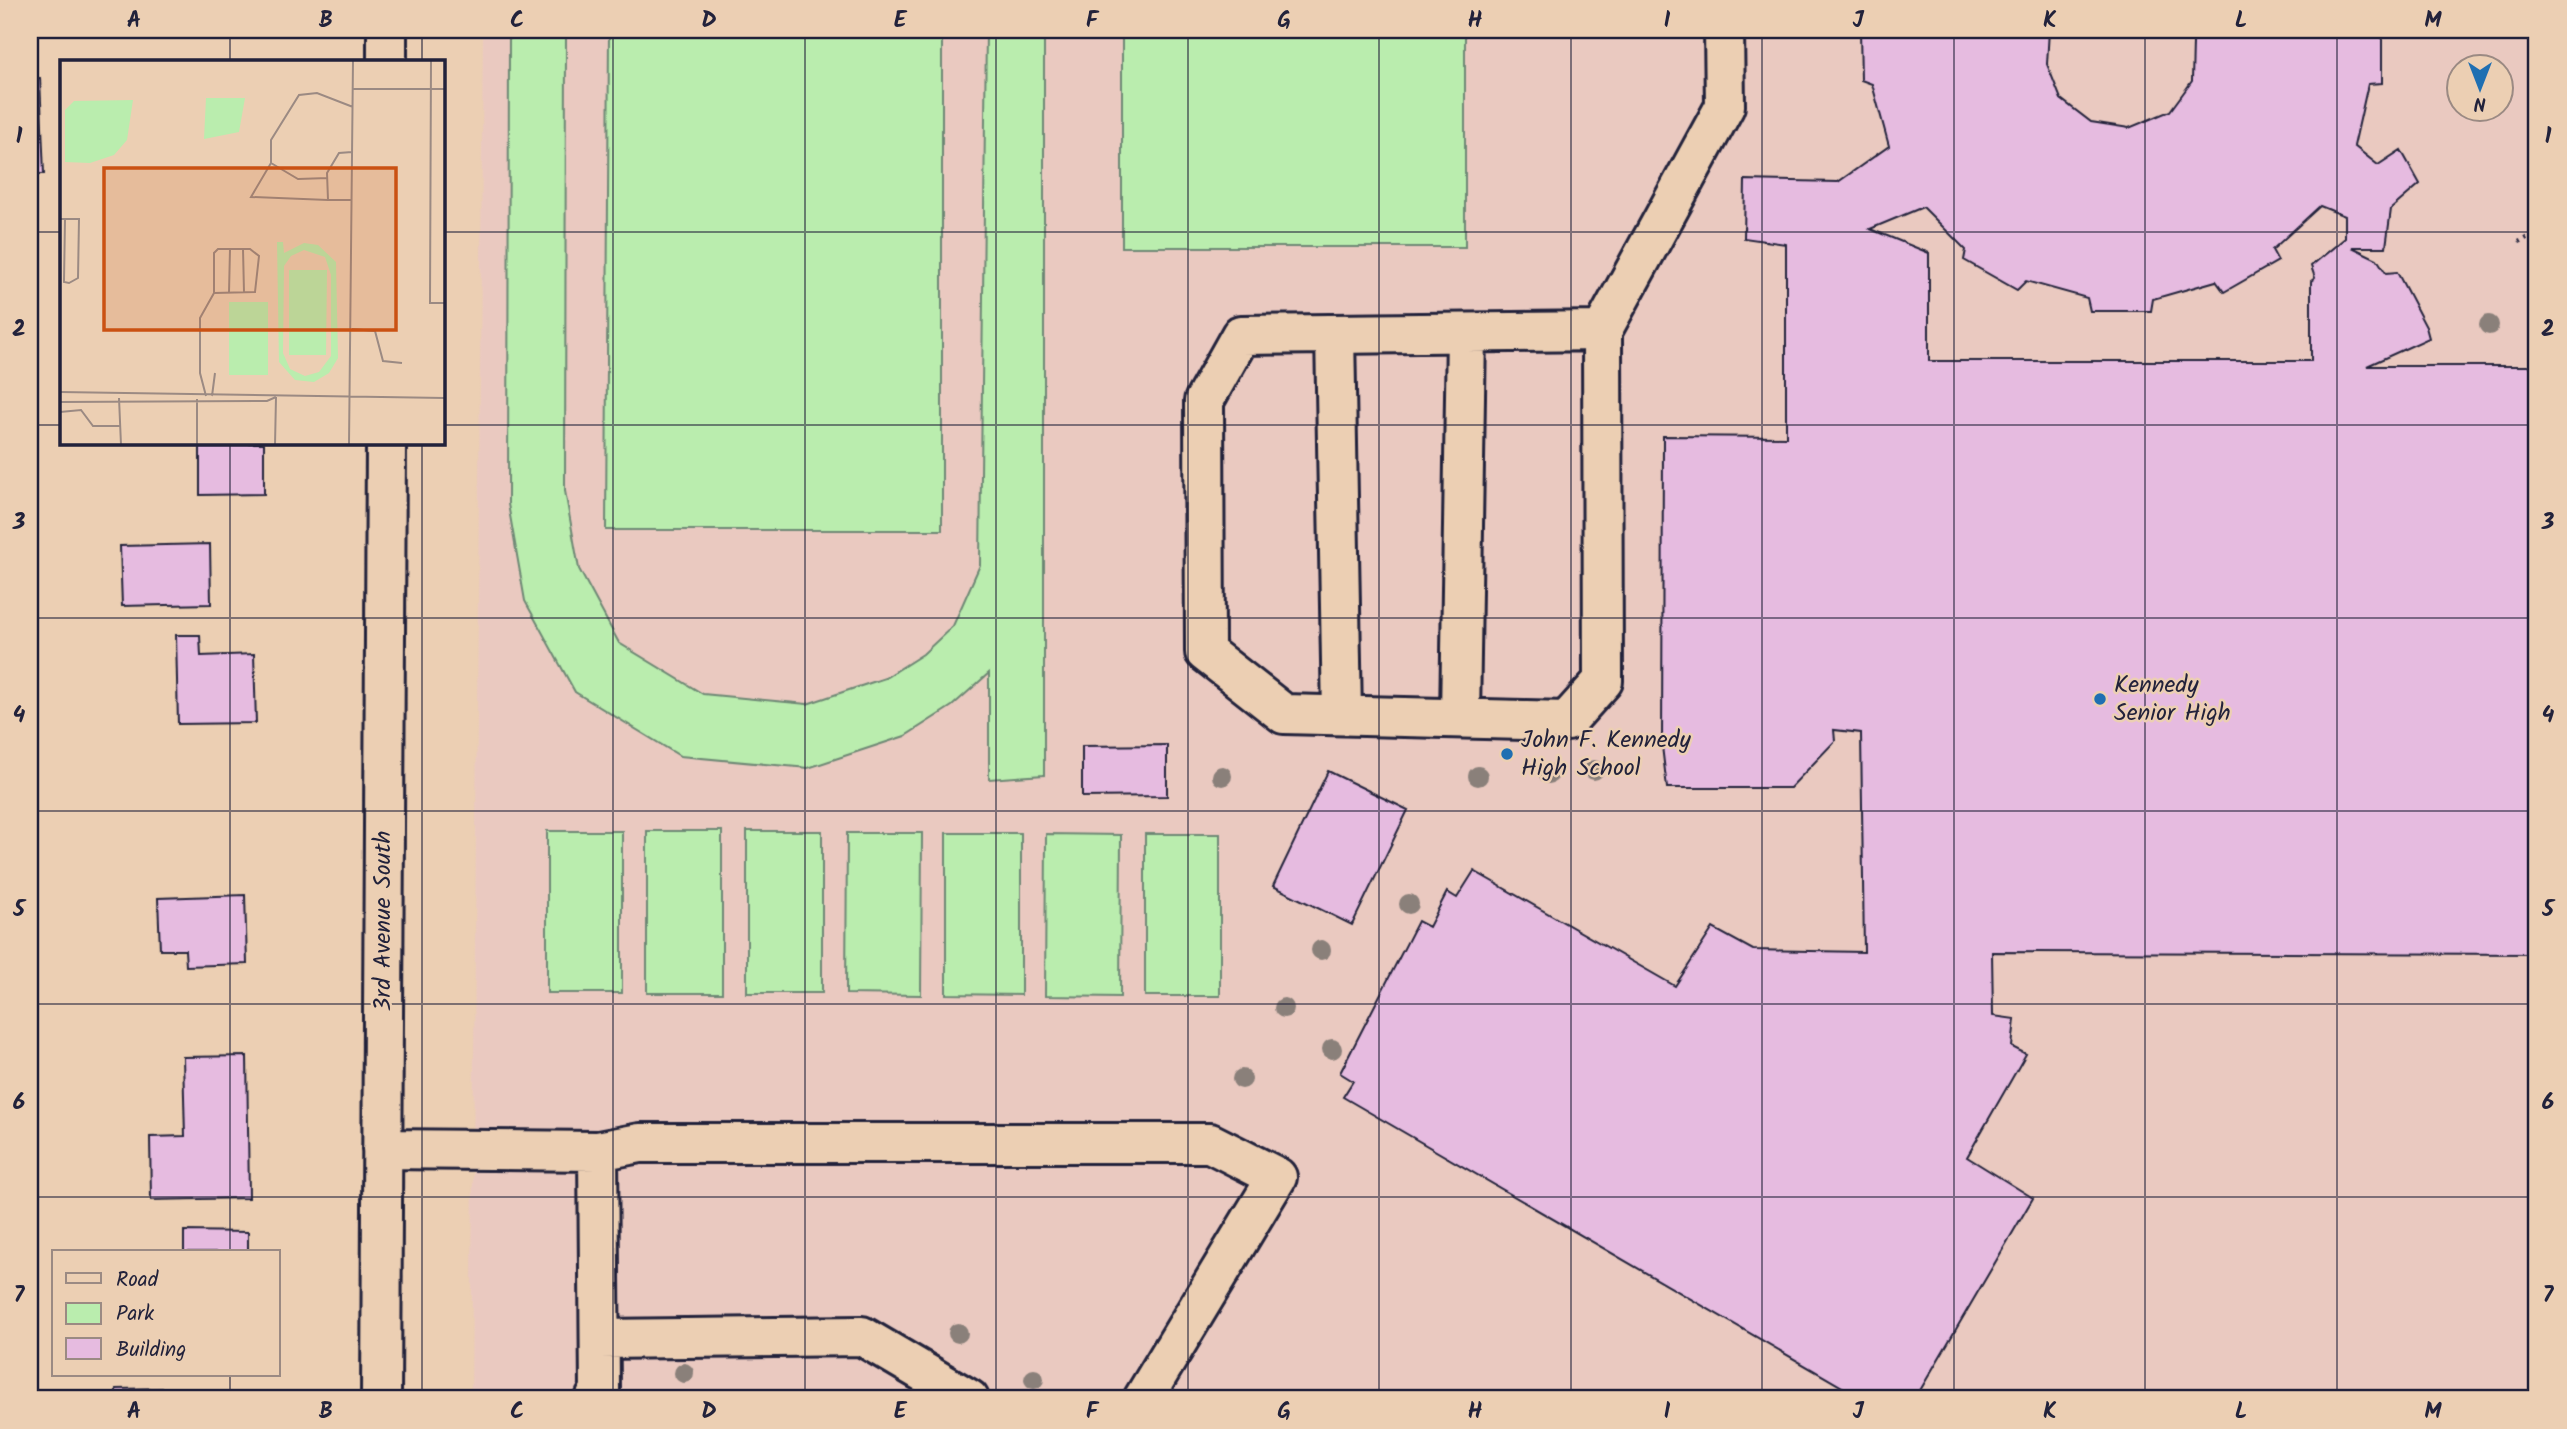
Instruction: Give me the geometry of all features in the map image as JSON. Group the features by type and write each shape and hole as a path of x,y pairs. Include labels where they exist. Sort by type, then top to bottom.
{"street":[{"path":"387,30 387,60"},
{"path":"1602,331 1241,335 1204,401 1205,652 1284,714 1567,721 1603,681 1602,331 1725,106 1724,30"},
{"path":"1460,718 1466,332"},
{"path":"1335,334 1342,715"},
{"name":"3rd Avenue South","path":"381,1399 386,444"},
{"path":"382,1149 598,1151 640,1143 1210,1143 1277,1177 1143,1399"},
{"path":"595,1399 600,1390 598,1151"},
{"path":"600,1339 862,1336 969,1399"}],"path":[{"path":"2519,242 2536,233"}],"shaded area":[{"name":"John F. Kennedy High School","path":"483,30 2537,30 2537,1399 471,1399"}],"green space":[{"path":"509,30 566,30 565,491 579,569 619,643 703,694 807,704 885,678 923,654 953,626 980,565 986,30 1044,30 1044,775 989,779 989,673 952,706 905,736 808,768 680,756 575,692 525,601 508,504"},
{"path":"609,30 942,30 942,530 606,530"},
{"path":"1122,30 1465,30 1465,247 1122,247"},
{"path":"547,831 622,831 622,993 547,993"},
{"path":"647,831 722,831 722,993 647,993"},
{"path":"747,831 822,831 822,993 747,993"},
{"path":"847,833 922,833 921,995 846,994"},
{"path":"946,833 1021,833 1021,995 946,994"},
{"path":"1046,834 1121,835 1120,997 1045,996"},
{"path":"1145,834 1220,834 1220,996 1145,996"}],"building":[{"name":"Kennedy Senior High","path":"1860,30 2049,30 2047,64 2061,99 2091,122 2129,128 2170,111 2192,81 2193,42 2188,30 2382,30 2382,83 2368,84 2354,146 2378,165 2401,150 2420,184 2391,209 2386,247 2352,247 2377,259 2386,273 2397,272 2429,338 2367,366 2537,366 2537,954 1992,952 1993,1016 2015,1019 2012,1047 2026,1054 1967,1157 2033,1198 1915,1399 1863,1399 1343,1097 1353,1081 1340,1073 1418,921 1429,927 1447,892 1457,898 1474,871 1675,986 1713,928 1753,950 1864,952 1861,733 1834,730 1835,741 1790,788 1667,788 1662,746 1663,436 1786,437 1786,244 1744,238 1745,180 1838,182 1889,146 1872,84 1861,80","holes":["2320,206 2345,216 2345,238 2311,266 2315,278 2311,281 2311,361 1929,361 1929,253 1870,229 1923,207 1966,250 1964,260 2017,290 2026,281 2087,298 2090,311 2151,311 2153,299 2216,281 2224,292 2278,261 2272,250"]},
{"path":"30,78 40,78 44,174 30,174"},
{"path":"200,444 264,444 264,494 200,495"},
{"path":"210,544 211,604 122,606 120,546"},
{"path":"176,635 200,635 201,656 254,654 256,723 178,724"},
{"path":"1167,745 1167,796 1082,797 1082,746"},
{"path":"1328,771 1408,810 1352,925 1273,886"},
{"path":"245,895 247,964 186,966 185,950 160,950 158,898"},
{"path":"247,1056 249,1198 151,1200 150,1137 185,1136 183,1057"},
{"path":"184,1231 248,1232 248,1250 184,1250"},
{"path":"171,1388 171,1399 116,1399 116,1389"}],"place":[{"name":"Kennedy Senior High","path":"2100,699"},
{"name":"John F. Kennedy High School","path":"1507,754"}]}
